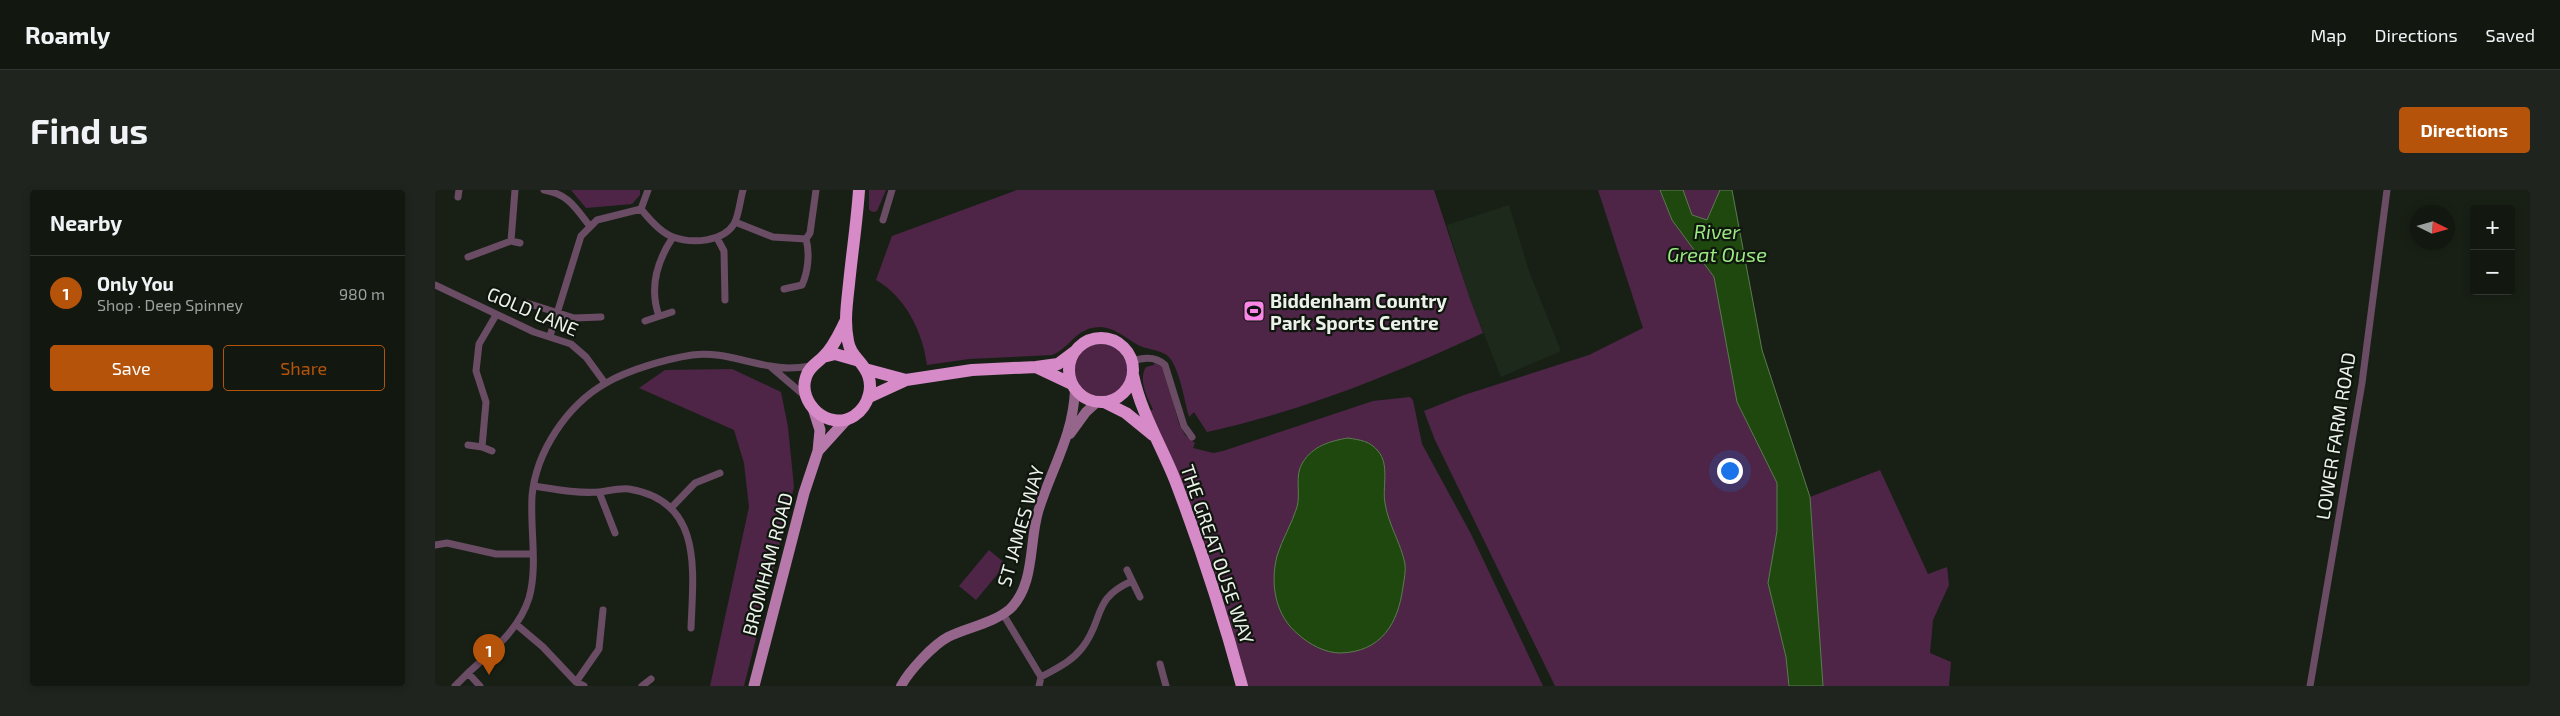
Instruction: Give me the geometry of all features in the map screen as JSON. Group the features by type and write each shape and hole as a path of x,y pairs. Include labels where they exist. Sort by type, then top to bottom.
{"highway":[{"path":"845,322 823,357 811,366 804,383 807,398 814,411 829,419 847,419 861,410 869,397 869,379 861,364 850,350 845,322 859,190"},
{"path":"869,397 906,380 972,370 1036,368 1058,364 1085,342 1106,338 1119,344 1132,361 1133,375 1123,394 1101,402 1085,398 1073,387 1036,368"},
{"path":"1073,387 1069,371 1074,352"},
{"path":"823,357 835,354 906,380"},
{"name":"THE GREAT OUSE WAY","path":"1133,375 1140,402 1173,477 1210,577 1241,686"},
{"name":"THE GREAT OUSE WAY","path":"1101,402 1126,413 1155,436"}],"main road":[{"name":"BROMHAM ROAD","path":"753,686 804,493 818,451 820,430 814,411"},
{"name":"BROMHAM ROAD","path":"818,451 847,419"}],"street":[{"path":"511,241 515,190"},
{"path":"544,190 560,193 574,205 589,225"},
{"path":"641,209 648,190"},
{"path":"641,209 653,223 673,237 717,238 728,231 735,222 743,190"},
{"path":"784,289 802,285 805,277 809,247 806,238 811,224 816,190"},
{"path":"883,220 892,190"},
{"name":"LOWER FARM ROAD","path":"2310,686 2362,383 2387,190"},
{"path":"550,336 581,236 589,225 607,217 641,209"},
{"path":"735,222 773,237 806,238"},
{"path":"659,316 654,293 657,272 660,256 673,237"},
{"path":"717,238 724,251 725,300"},
{"path":"468,256 511,241 520,243"},
{"name":"GOLD LANE","path":"435,285 496,315 571,344 579,350 605,383"},
{"path":"527,303 574,318 601,317"},
{"path":"645,321 672,312"},
{"path":"482,447 486,402 476,371 479,344 496,315"},
{"path":"455,686 517,625 530,592 533,578 534,486 543,452 555,432 583,400 605,383 668,360 694,355 723,355 771,367 811,366"},
{"path":"1132,361 1152,358 1161,360 1165,365 1184,426 1192,437"},
{"path":"771,367 807,398"},
{"path":"1068,437 1073,387"},
{"path":"1068,437 1086,412 1101,402"},
{"name":"ST JAMES WAY","path":"901,686 921,660 946,638 996,619 1011,608 1022,592 1029,570 1037,514 1068,437"},
{"path":"468,445 492,450"},
{"path":"671,508 695,483 720,473"},
{"path":"534,486 599,492 628,489 648,494 671,508 686,527 693,568 691,628"},
{"path":"599,492 615,533"},
{"path":"435,545 447,542 496,554 533,554"},
{"path":"1127,570 1139,597"},
{"path":"1041,677 1066,664 1074,657 1090,637 1103,602 1116,588 1132,581"},
{"path":"576,682 599,648 603,610"},
{"path":"1003,614 1041,677 1039,686"},
{"path":"517,625 543,647 576,682 584,686"},
{"path":"1160,664 1166,686"},
{"path":"468,674 479,686"},
{"path":"642,686 651,679"}],"shaded area":[{"path":"571,190 640,190 640,195 632,204 586,208"},
{"path":"869,190 886,190 877,211 869,210"},
{"name":"Biddenham Country Park Sports Centre","path":"1017,190 1434,190 1483,333 1416,363 1348,390 1278,413 1207,432 1194,412 1189,417 1178,374 1169,357 1161,352 1138,345 1107,328 1101,327 1086,330 1052,355 969,359 927,365 921,340 911,316 896,295 876,280 892,236"},
{"path":"1598,190 1660,190 1672,220 1714,277 1737,402 1777,483 1777,531 1768,583 1786,657 1789,686 1555,686 1435,440 1424,411 1464,395 1589,355 1643,328"},
{"path":"1683,190 1720,190 1707,221 1692,215"},
{"path":"1509,205 1529,271 1561,351 1501,377 1469,296 1447,225"},
{"path":"1101,344 1111,346 1119,352 1125,360 1127,370 1125,380 1119,388 1111,394 1101,396 1091,394 1083,388 1077,380 1075,370 1077,360 1083,352 1091,346"},
{"path":"1155,362 1164,368 1179,424 1185,435 1195,443 1193,448 1213,453 1373,401 1410,397 1413,400 1422,444 1471,534 1543,686 1248,686 1218,581 1194,512 1149,412 1153,409 1144,388 1143,377 1146,367 1154,365"},
{"path":"732,369 781,392 788,427 794,487 744,686 710,686 749,507 744,463 734,430 639,388 665,370"},
{"path":"1880,470 1928,574 1947,567 1949,585 1933,620 1930,653 1951,662 1949,686 1823,686 1810,497"},
{"path":"989,550 1006,564 976,600 959,586"}],"water":[{"name":"River Great Ouse","path":"1660,190 1683,190 1692,215 1707,220 1720,190 1732,190 1762,350 1810,497 1823,686 1789,686 1786,657 1768,583 1777,531 1777,483 1737,402 1714,277 1672,220"},
{"path":"1348,438 1368,443 1382,457 1385,469 1384,497 1389,518 1403,556 1405,570 1401,600 1397,613 1385,634 1366,647 1340,653 1323,650 1312,645 1284,619 1276,599 1274,577 1277,556 1297,507 1300,467 1307,456 1317,448"}],"place":[{"name":"Biddenham Country Park Sports Centre","path":"1254,311"},
{"name":"Only You","path":"489,675"}]}
